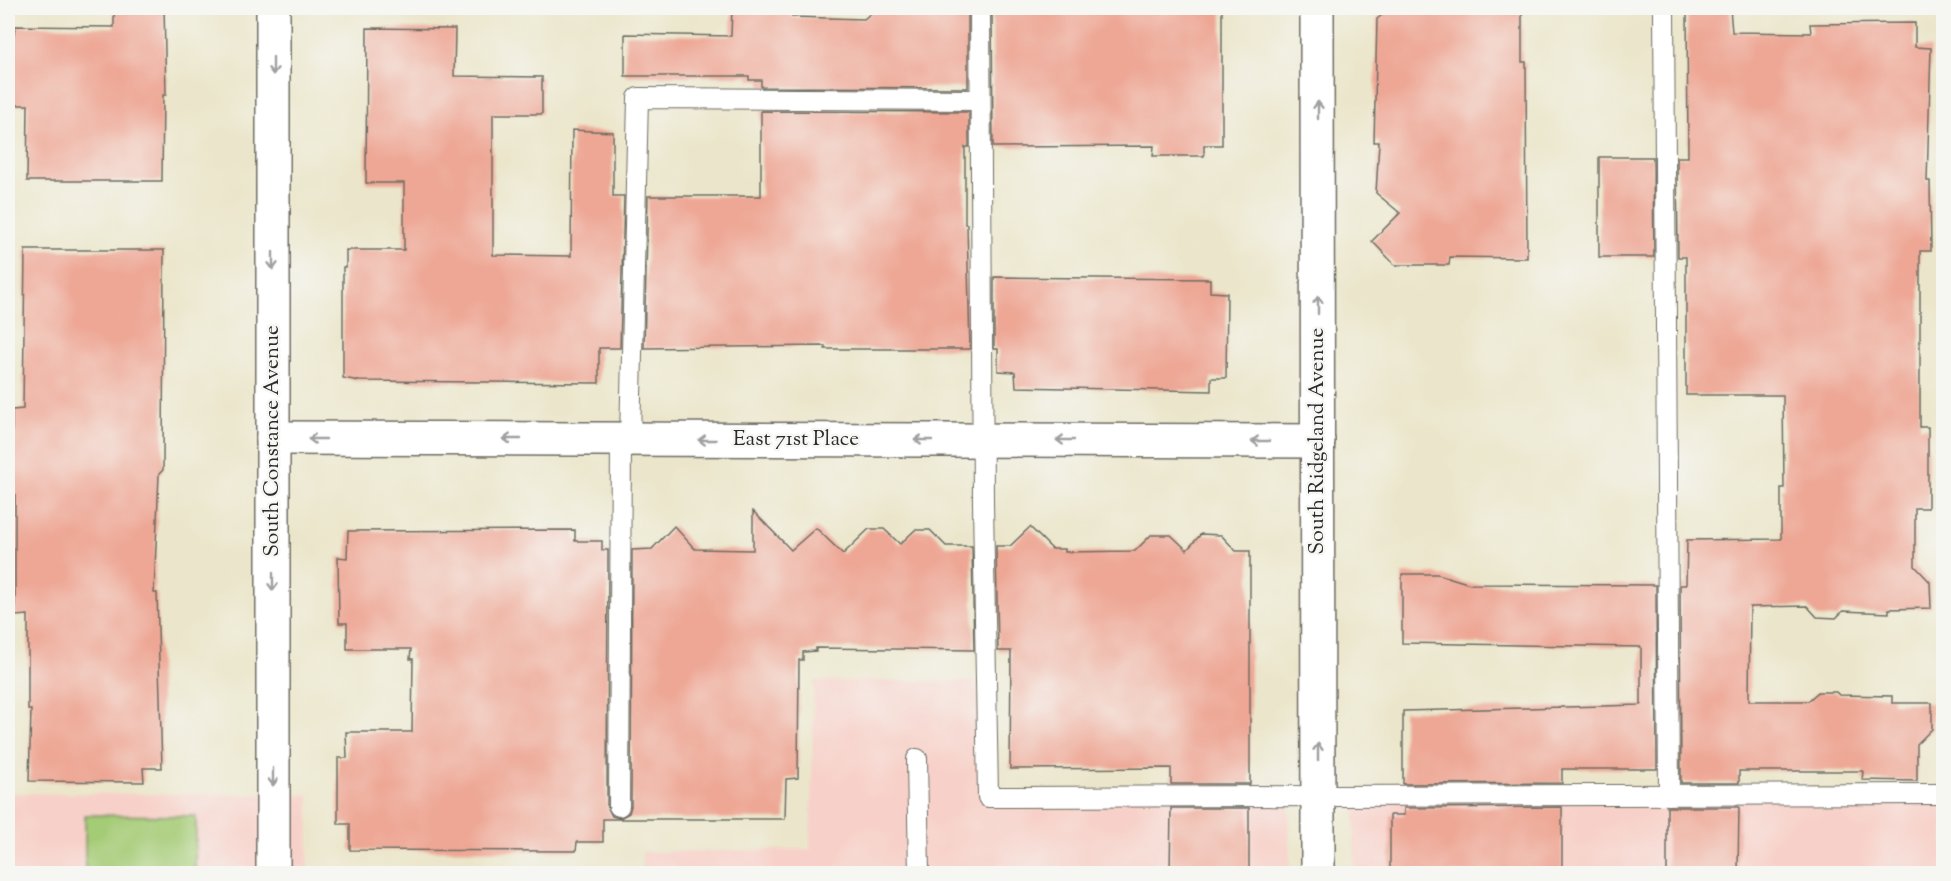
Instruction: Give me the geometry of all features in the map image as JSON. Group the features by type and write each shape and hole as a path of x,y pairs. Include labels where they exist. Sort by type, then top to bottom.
{"street":[{"name":"South Constance Avenue","path":"273,8 273,873"},
{"name":"South Ridgeland Avenue","path":"1317,8 1318,873"},
{"name":"East 71st Place","path":"273,438 1318,441"}],"lane":[{"path":"980,8 982,440 988,797 1944,794"},
{"path":"1665,8 1669,795"},
{"path":"619,806 626,439 638,98 980,100"},
{"path":"917,759 919,873"}],"shaded area":[{"path":"814,681 986,681 988,797 1289,796 1290,873 642,874 642,852 810,849"},
{"path":"8,793 309,795 308,873 8,874"},
{"path":"1943,794 1943,873 1354,874 1355,795"}],"green space":[{"path":"85,815 196,816 195,873 85,873"}],"building":[{"path":"114,8 164,8 166,95 163,95 162,181 27,181 28,105 8,105 8,35 14,35 15,26 114,27"},
{"path":"732,8 792,8 792,17 864,19 877,8 968,8 968,88 761,87 761,80 749,80 749,76 625,76 625,34 731,36"},
{"path":"992,8 1222,8 1222,145 1204,145 1204,156 1153,156 1154,146 993,147"},
{"path":"1391,8 1522,8 1522,62 1526,62 1527,258 1450,257 1449,265 1395,265 1372,241 1400,213 1376,193 1379,142 1374,142 1377,19"},
{"path":"1687,8 1730,8 1732,32 1811,33 1810,24 1915,23 1915,47 1931,48 1927,181 1930,181 1931,251 1920,251 1920,427 1928,427 1928,508 1915,508 1915,566 1930,582 1931,608 1889,609 1889,613 1843,611 1836,618 1817,617 1807,606 1750,607 1749,701 1808,701 1818,692 1836,692 1839,695 1892,696 1892,703 1932,703 1932,729 1917,744 1917,781 1862,780 1863,771 1739,771 1739,783 1681,783 1680,585 1686,585 1687,540 1781,539 1781,488 1784,488 1783,395 1686,395 1686,257 1678,257 1677,157 1688,157"},
{"path":"367,28 455,29 454,76 542,77 542,114 493,114 493,255 571,256 572,130 613,132 613,196 624,196 620,348 599,348 599,383 359,381 343,378 343,267 346,267 346,250 404,250 404,183 366,183"},
{"path":"761,111 969,112 969,147 965,147 965,224 967,224 970,349 825,349 825,346 644,348 648,196 761,196"},
{"path":"1599,157 1653,157 1654,257 1599,257"},
{"path":"25,250 164,250 163,470 159,474 154,593 157,593 162,768 143,768 144,782 29,781 31,710 28,710 28,615 15,616 15,494 11,494 12,410 23,409"},
{"path":"994,277 1210,279 1210,292 1227,293 1226,378 1211,378 1211,391 1016,387 1015,372 998,371 998,349 994,349"},
{"path":"753,511 791,550 816,528 843,554 869,529 884,529 900,544 915,530 930,530 946,546 972,546 974,650 816,648 816,651 803,652 803,660 799,660 798,778 786,779 785,819 603,819 603,842 577,842 576,851 350,850 350,824 338,824 338,758 347,758 346,732 412,732 413,659 410,659 411,649 347,649 347,623 339,623 338,557 347,558 348,531 575,530 575,541 602,541 602,550 608,550 607,806 612,816 620,818 629,813 631,806 632,550 652,549 674,526 695,549 753,550"},
{"path":"1030,527 1052,549 1065,549 1065,552 1135,551 1151,535 1171,535 1187,550 1201,534 1221,535 1236,551 1250,551 1250,784 1171,784 1171,768 1010,769 1011,651 998,651 996,546 1010,546"},
{"path":"1402,574 1438,574 1470,584 1656,585 1657,769 1562,769 1562,783 1403,784 1403,711 1641,705 1641,647 1402,643"},
{"path":"1562,807 1562,873 1390,873 1390,815 1404,815 1404,808"},
{"path":"1667,807 1739,807 1738,873 1667,873"},
{"path":"1171,808 1249,808 1249,873 1170,873"}]}
